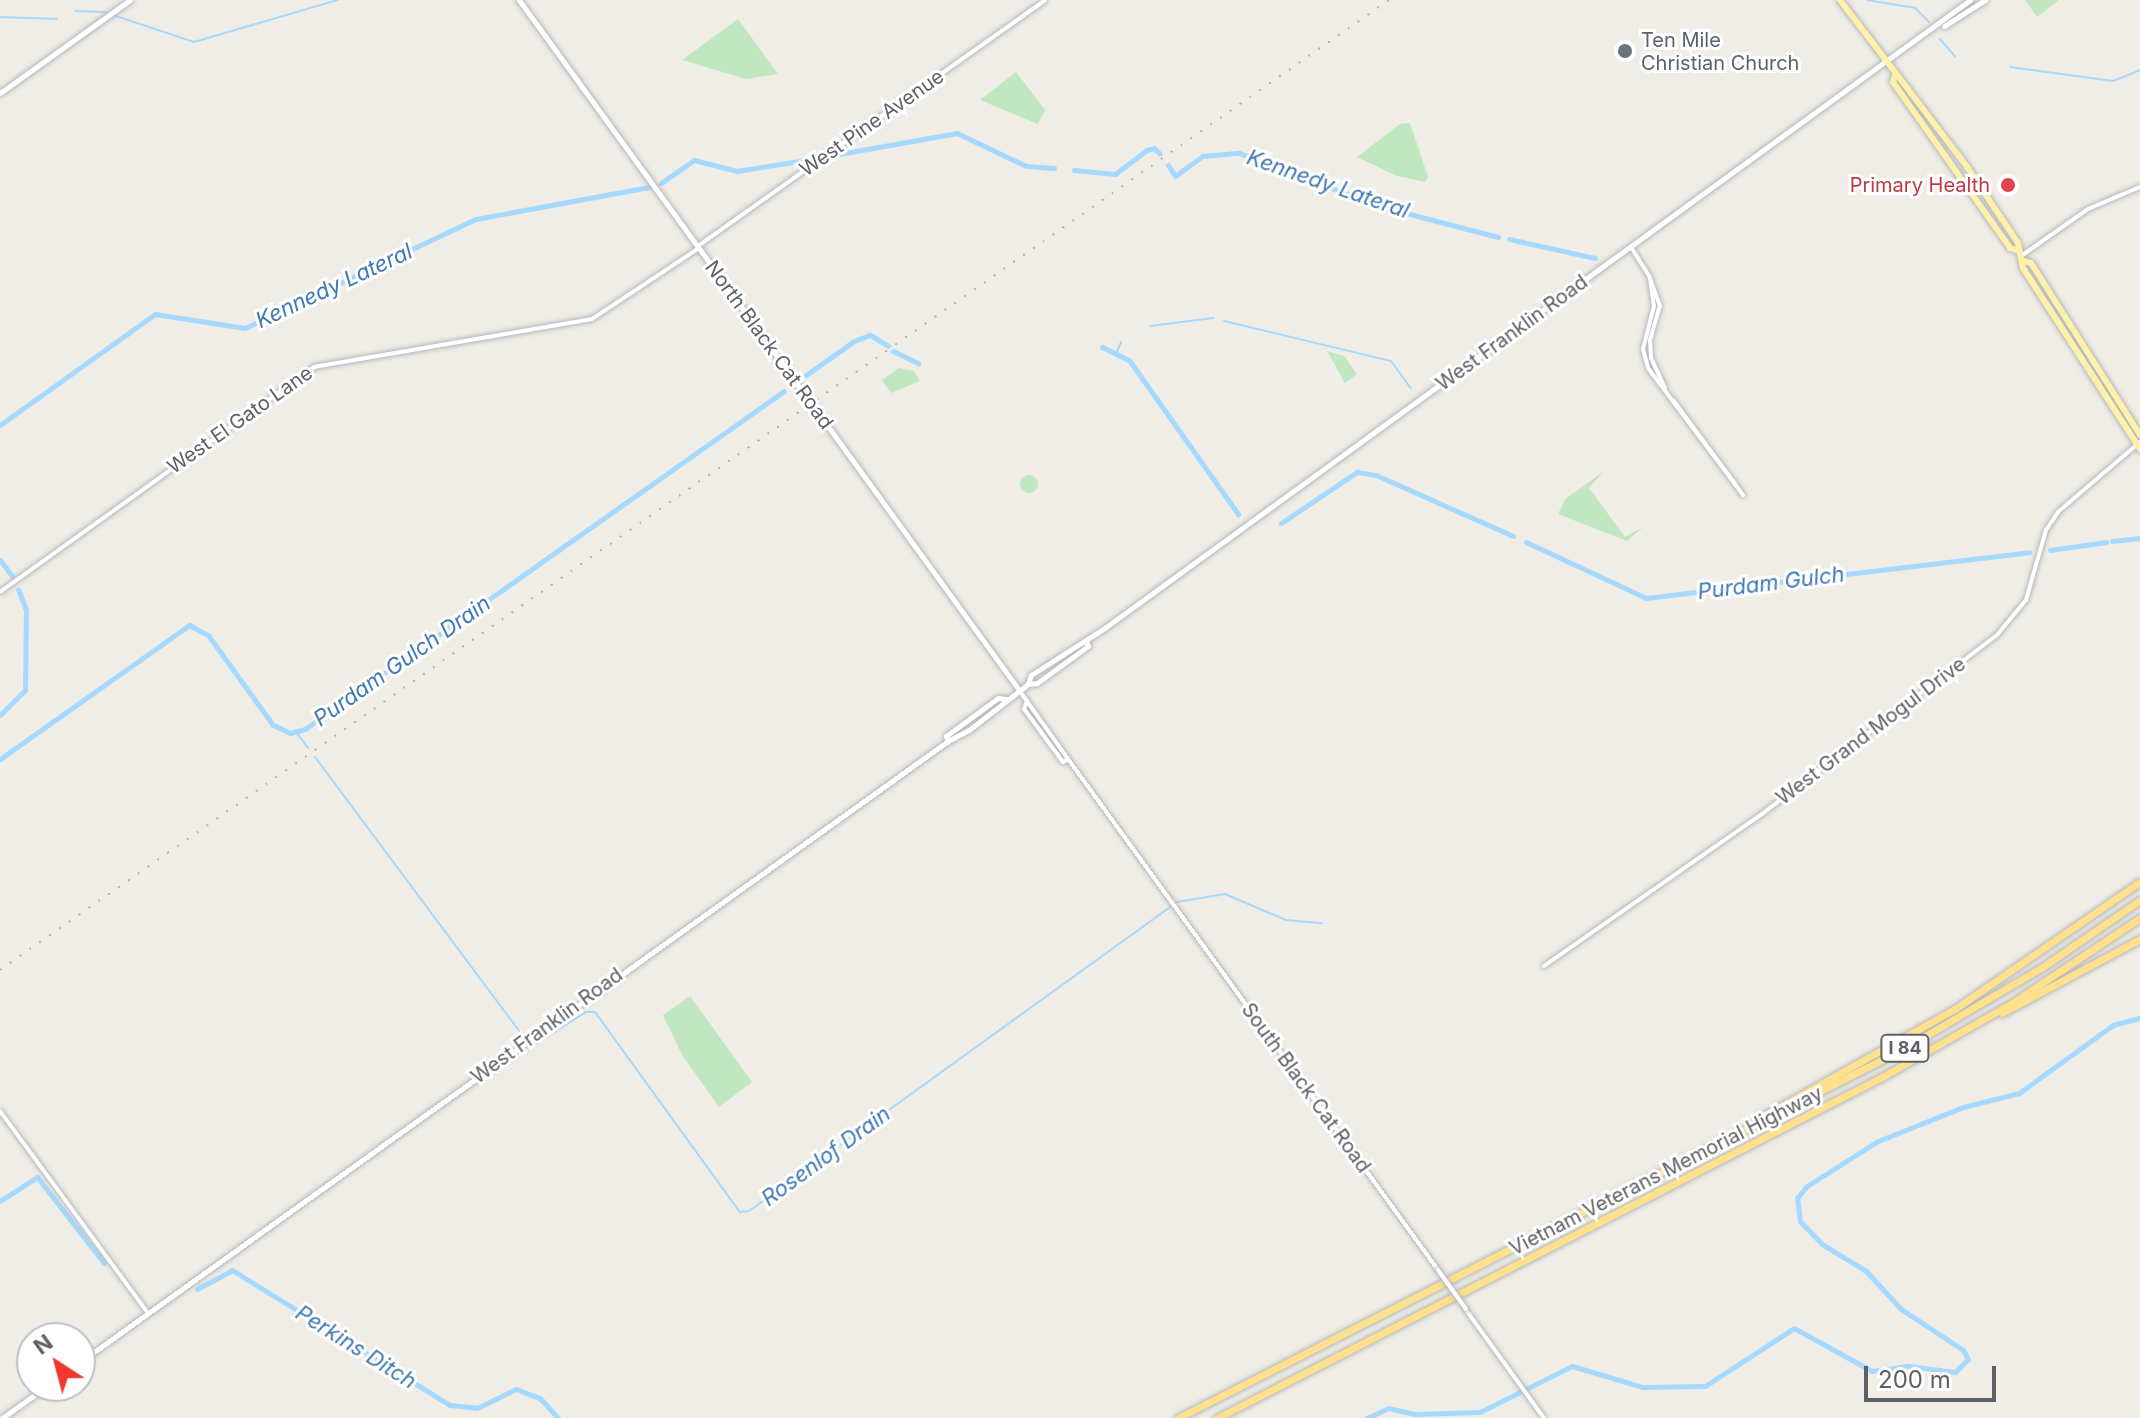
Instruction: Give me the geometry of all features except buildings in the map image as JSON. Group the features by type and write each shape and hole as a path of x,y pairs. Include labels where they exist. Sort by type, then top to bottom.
{"highway":[{"path":"1658,1175 1955,1009 2140,882"},
{"name":"Vietnam Veterans Memorial Highway","path":"1178,1418 1658,1175 1949,1023 2140,900"},
{"name":"Vietnam Veterans Memorial Highway","path":"1217,1418 1978,1023 2140,918"},
{"path":"1978,1023 2022,1005 2140,939"}],"main road":[{"path":"0,93 130,0"},
{"name":"North Black Cat Road","path":"519,0 1019,690"},
{"path":"1840,0 1895,75 1893,82 2010,248 2031,263 2140,435"},
{"name":"West Franklin Road","path":"1939,27 1970,0"},
{"name":"West Franklin Road","path":"96,1350 948,741 946,736 998,698 1006,699 1028,684 1042,667 1082,639 1086,641 1939,27 1985,0"},
{"path":"2020,256 2023,268 2139,445"},
{"path":"2,1418 24,1402"}],"street":[{"name":"West Pine Avenue","path":"607,311 1045,0"},
{"path":"2020,256 2088,209 2140,187"},
{"path":"1631,247 1660,295 1651,358 1673,400 1743,495"},
{"name":"West El Gato Lane","path":"0,592 314,367 568,326 607,311"},
{"name":"West Grand Mogul Drive","path":"1544,966 1786,796 1997,635 2026,600 2046,530 2058,512 2139,445"},
{"name":"South Black Cat Road","path":"1019,690 1544,1418"},
{"name":"South Black Cat Road","path":"1027,701 1024,709 1033,722 1063,762 1068,759"},
{"path":"0,1111 148,1313"}],"green space":[{"path":"2025,0 2059,0 2037,17"},
{"path":"738,19 778,74 746,79 682,60"},
{"path":"1016,72 1045,110 1038,124 980,100"},
{"path":"1410,123 1428,177 1425,182 1397,176 1357,157 1400,124"},
{"path":"1327,351 1344,356 1357,374 1345,383"},
{"path":"899,368 914,371 920,381 891,393 882,380"},
{"path":"1603,472 1589,488 1625,537 1643,527 1627,541 1558,514 1565,499"},
{"path":"1029,475 1038,484 1029,493 1020,484"},
{"path":"690,996 752,1082 719,1107 682,1055 663,1015"}],"waterway":[{"path":"75,11 104,12 194,42 338,0"},
{"path":"1867,0 1915,8 1929,22"},
{"path":"0,17 57,19"},
{"path":"1940,39 1955,56"},
{"path":"2010,67 2113,81 2140,70"},
{"name":"Kennedy Lateral","path":"839,154 957,133 1026,166 1054,168"},
{"name":"Kennedy Lateral","path":"1074,170 1115,174 1147,150 1154,148 1160,154"},
{"name":"Kennedy Lateral","path":"1168,165 1175,176 1203,156 1239,153 1379,206 1498,237"},
{"name":"Kennedy Lateral","path":"661,183 694,160 737,171 812,159"},
{"name":"Kennedy Lateral","path":"0,425 155,314 245,328 476,219 649,187"},
{"name":"Kennedy Lateral","path":"1509,239 1595,258"},
{"path":"1150,326 1213,318"},
{"path":"1224,321 1391,361 1411,389"},
{"name":"Purdam Gulch","path":"806,375 854,341 870,335 888,346"},
{"path":"1116,354 1121,342"},
{"name":"Purdam Gulch","path":"1102,347 1129,360 1238,514"},
{"name":"Purdam Gulch","path":"893,351 918,363"},
{"name":"Purdam Gulch Drain","path":"0,759 189,625 208,635 273,725 290,733 305,729 784,391"},
{"name":"Purdam Gulch","path":"1281,523 1357,472 1376,475 1513,536"},
{"name":"Purdam Gulch","path":"2112,541 2140,538"},
{"name":"Purdam Gulch","path":"1526,542 1646,598 2029,552"},
{"name":"Purdam Gulch","path":"2050,550 2106,542"},
{"name":"Kennedy Lateral","path":"0,560 12,576"},
{"name":"Kennedy Lateral","path":"0,715 25,690 26,610 18,589"},
{"name":"Rosenlof Drain","path":"296,732 308,748"},
{"name":"Rosenlof Drain","path":"315,757 523,1036"},
{"name":"Rosenlof Drain","path":"1177,902 1225,894 1286,920 1322,923"},
{"name":"Rosenlof Drain","path":"531,1047 586,1012 595,1012 740,1212 749,1211 1170,907"},
{"path":"1367,1418 1388,1408 1415,1414 1480,1412 1572,1366 1642,1387 1705,1386 1794,1328 1872,1371 1909,1366 1955,1372 1968,1359 1963,1350 1901,1309 1866,1271 1822,1244 1800,1221 1797,1198 1807,1186 1878,1141 1963,1107 2019,1093 2113,1025 2140,1018"},
{"name":"Perkins Ditch","path":"0,1201 37,1177 104,1263"},
{"name":"Perkins Ditch","path":"197,1289 232,1270 450,1405 477,1408 516,1389 540,1398 558,1418"}],"railway":[{"path":"0,970 1389,0"}],"place":[{"name":"Ten Mile Christian Church","path":"1625,51"},
{"name":"Primary Health","path":"2008,185"}]}
